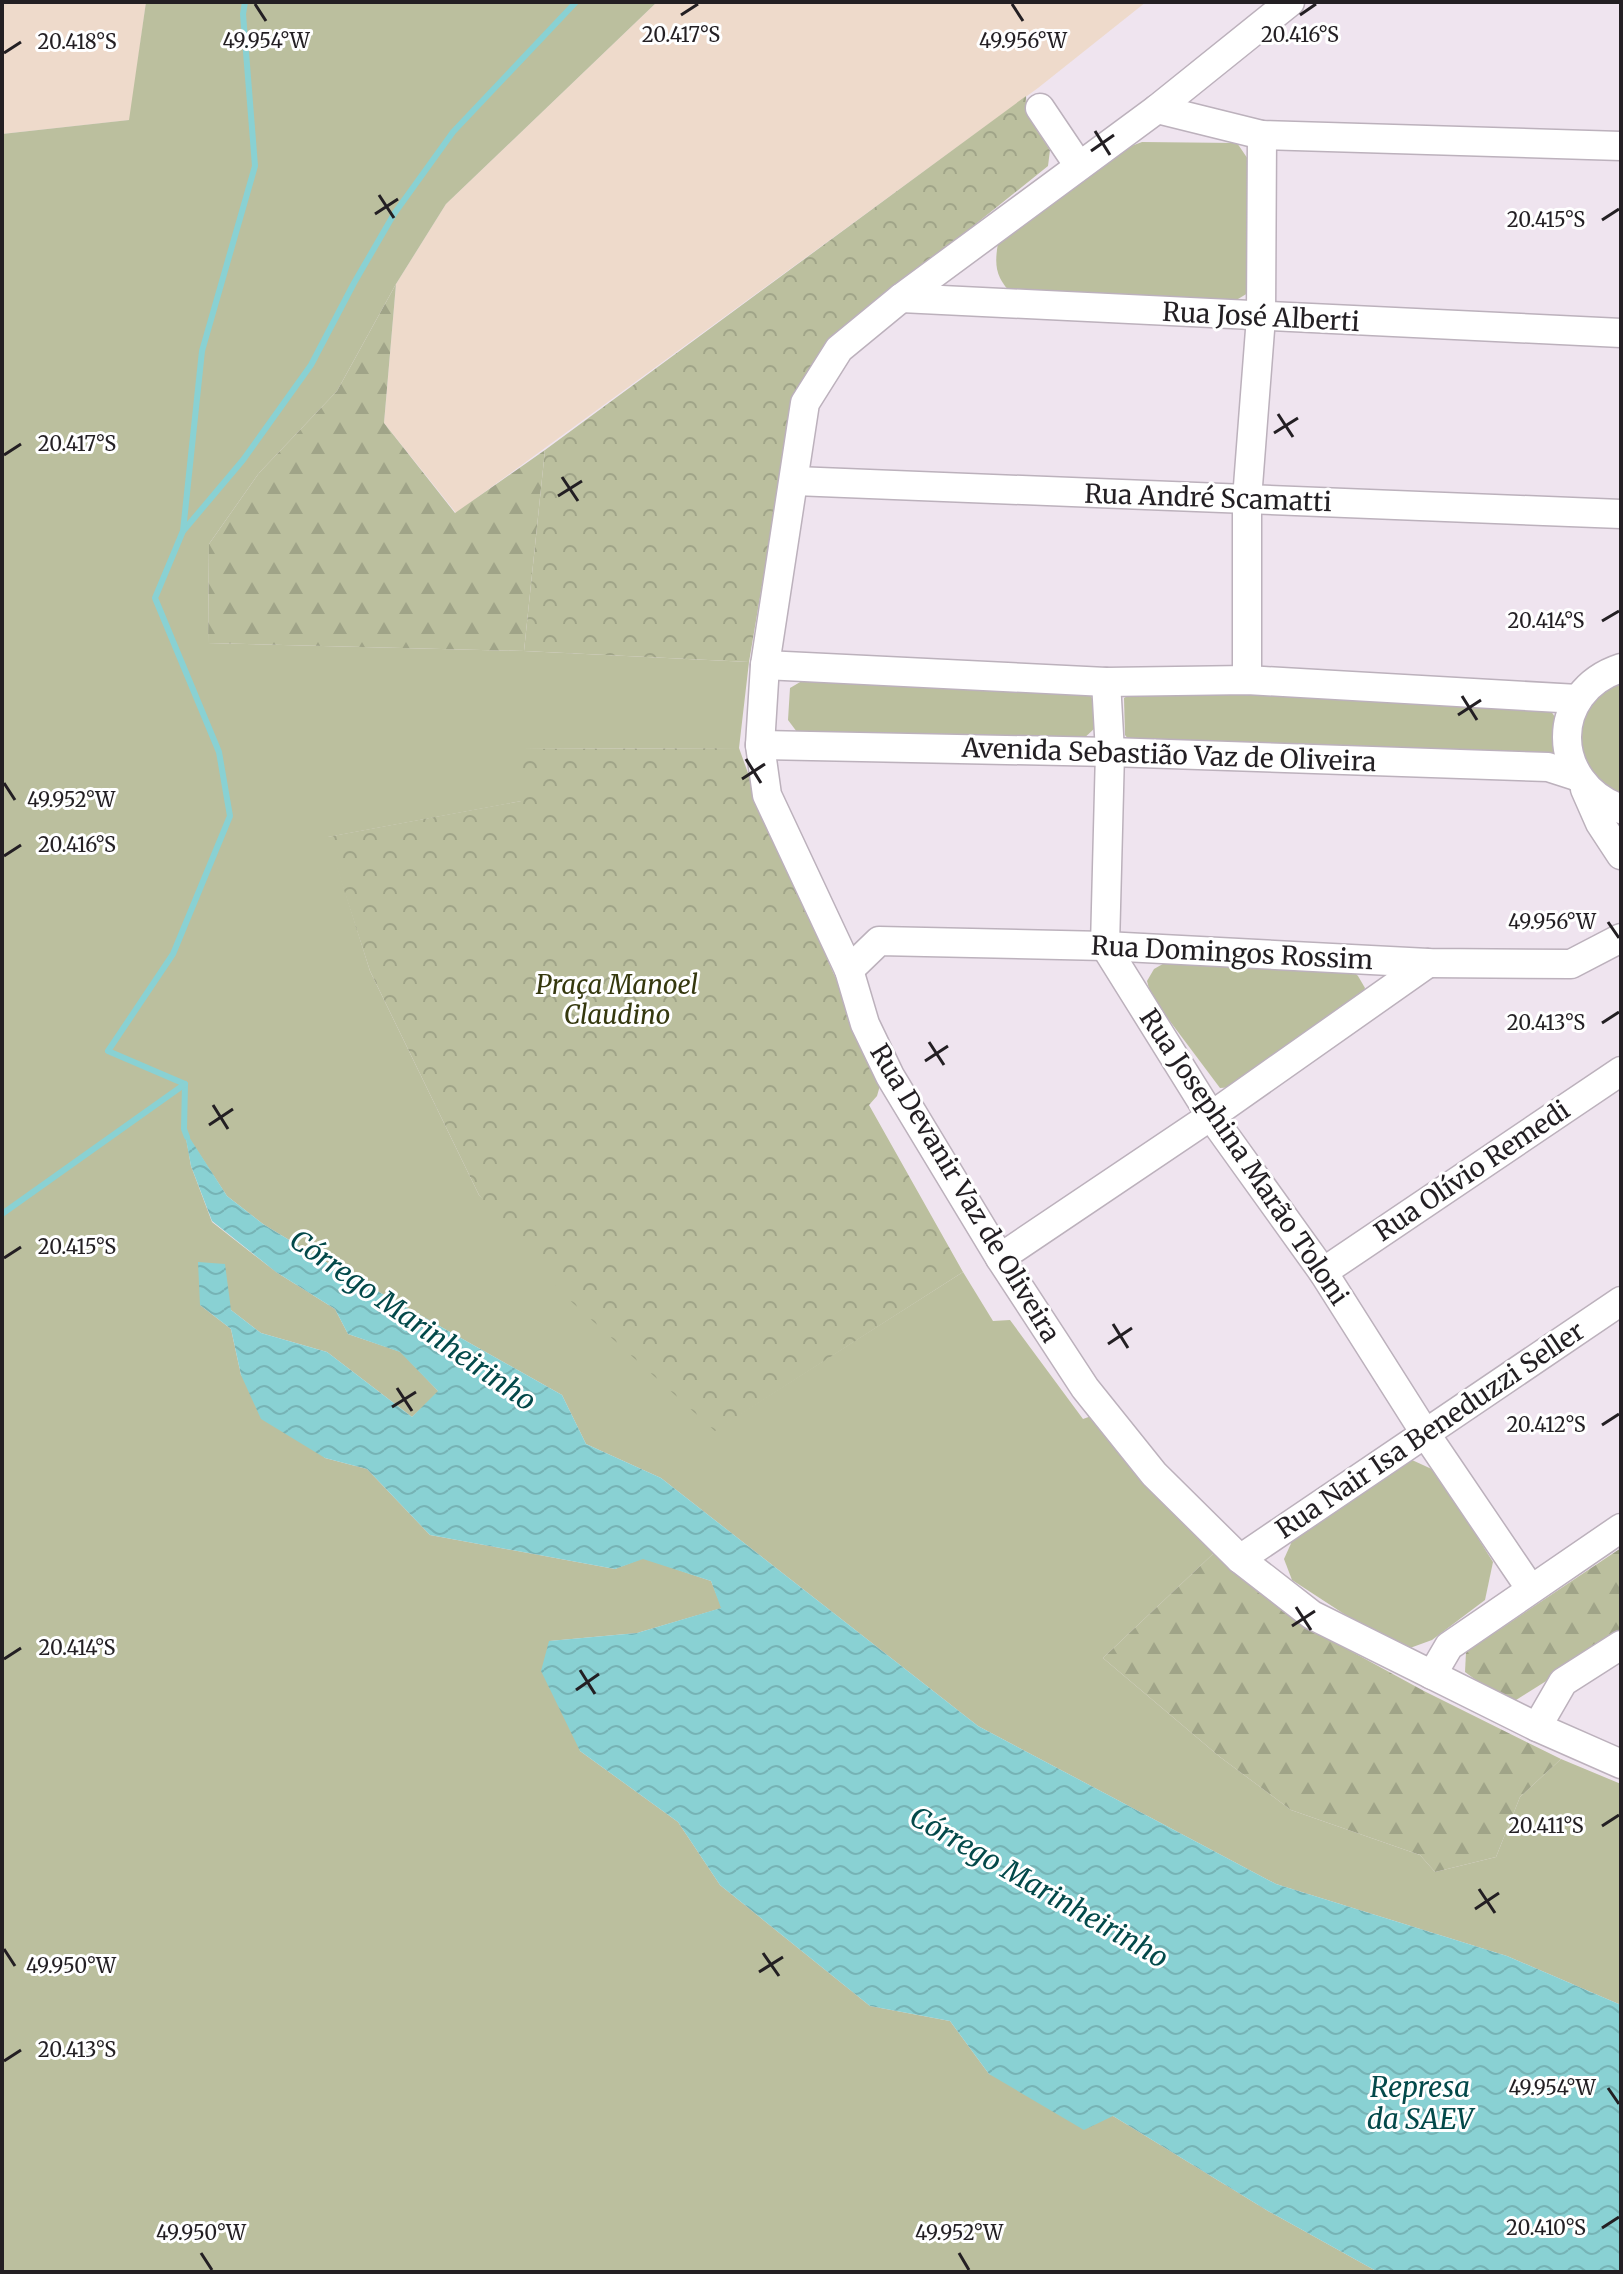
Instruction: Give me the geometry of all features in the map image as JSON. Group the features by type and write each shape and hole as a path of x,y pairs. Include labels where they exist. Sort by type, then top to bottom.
{"street":[{"name":"Rua Devanir Vaz de Oliveira","path":"1290,2 1157,109 901,298 839,349 805,403 765,665 760,745 767,795 849,970 865,1024 890,1076 1000,1258 1085,1388 1144,1462 1240,1559 1312,1615 1537,1727 1621,1764"},
{"path":"1040,108 1079,166"},
{"path":"1157,109 1262,135 1621,146"},
{"path":"1247,680 1247,499 1261,317 1262,135"},
{"name":"Rua José Alberti","path":"901,298 1621,333"},
{"name":"Rua André Scamatti","path":"795,481 1621,514"},
{"path":"765,665 1106,682 1247,680 1578,699"},
{"path":"1621,668 1591,683 1578,699 1568,724 1567,751 1600,823 1621,855"},
{"path":"1105,946 1110,752 1106,682"},
{"name":"Avenida Sebastião Vaz de Oliveira","path":"760,745 1110,752 1548,767 1579,780"},
{"path":"1579,780 1603,802 1621,809"},
{"name":"Rua Domingos Rossim","path":"849,970 879,941 1105,946 1428,963 1571,964 1621,938"},
{"name":"Rua Josephina Marão Toloni","path":"1105,946 1211,1116 1323,1272 1425,1433 1530,1588"},
{"path":"1000,1258 1211,1116 1428,963"},
{"name":"Rua Olívio Remedi","path":"1323,1272 1621,1071"},
{"name":"Rua Nair Isa Beneduzzi Seller","path":"1240,1559 1621,1301"},
{"path":"1432,1675 1449,1646 1621,1528"},
{"path":"1537,1727 1563,1682 1621,1645"}],"shaded area":[{"path":"2,2 146,2 130,120 2,134"},
{"path":"657,2 1146,2 1038,88 456,513 384,423 396,284 446,204"}],"green space":[{"path":"146,2 657,2 446,204 396,284 337,391 259,473 209,544 208,643 524,651 749,662 739,748 523,749 522,801 328,837 370,971 479,1195 715,1430 963,1272 993,1321 1010,1320 1083,1419 1097,1414 1215,1552 1103,1658 1220,1757 1291,1810 1420,1855 1435,1872 1496,1857 1520,1797 1561,1759 1621,1784 1621,2005 1507,1956 1276,1884 978,1726 661,1478 586,1444 562,1395 263,1224 227,1196 185,1132 191,1166 212,1222 276,1272 335,1309 348,1334 401,1352 439,1392 412,1417 327,1352 261,1333 231,1310 200,1305 231,1329 241,1375 325,1458 367,1469 430,1535 615,1569 643,1558 711,1581 722,1608 637,1633 550,1641 580,1751 678,1822 720,1885 870,2006 950,2021 989,2074 1113,2116 1268,2211 1378,2272 2,2272 2,134 129,120"},
{"path":"1026,96 1027,115 1050,150 1048,166 830,341 780,479 749,662 524,651 545,450"},
{"path":"1142,142 1237,143 1250,162 1248,293 1228,305 1013,295 998,272 998,243 1126,148"},
{"path":"396,284 384,423 455,513 545,450 524,651 208,643 209,544 259,473 337,391"},
{"path":"807,678 1085,689 1096,703 1096,727 1080,742 800,736 788,720 790,688"},
{"path":"1621,678 1621,796 1597,781 1579,746 1580,726 1586,707"},
{"path":"1138,690 1546,704 1555,717 1553,754 1544,760 1132,744 1125,735 1124,698"},
{"name":"Praça Manoel Claudino","path":"739,748 757,798 881,1082 877,1096 869,1105 963,1272 715,1431 564,1295 479,1195 370,971 327,837 521,801 522,749"},
{"path":"1168,961 1348,966 1365,988 1360,1000 1234,1087 1220,1088 1151,996 1147,981 1154,969"},
{"path":"1412,1460 1436,1471 1493,1562 1485,1600 1432,1640 1410,1648 1390,1644 1292,1580 1284,1559 1293,1539"},
{"path":"1621,1548 1621,1634 1516,1700 1503,1700 1465,1672 1466,1652"},
{"path":"1215,1552 1301,1624 1424,1691 1561,1759 1520,1797 1496,1857 1435,1872 1420,1855 1291,1810 1220,1757 1103,1658"}],"water":[{"name":"Represa da SAEV","path":"184,1129 227,1196 263,1224 562,1395 586,1444 661,1478 978,1726 1276,1884 1507,1956 1621,2005 1621,2272 1378,2272 1268,2211 1113,2116 1084,2130 989,2074 950,2021 870,2006 720,1885 678,1822 580,1751 541,1671 549,1641 637,1633 721,1608 711,1581 643,1559 615,1569 430,1535 367,1469 325,1458 261,1419 241,1375 231,1329 200,1305 198,1262 225,1264 231,1310 261,1333 327,1352 412,1417 438,1391 400,1352 348,1334 335,1309 276,1272 212,1221 191,1166"}],"waterway":[{"name":"Córrego Marinheirinho","path":"187,1137 184,1129 185,1084 108,1051 173,954 230,816 219,752 155,598 183,531 202,351 255,166 243,14 245,2"},
{"path":"184,530 243,460 311,365 394,214 453,132 576,2"},
{"path":"2,1214 185,1084"}]}
